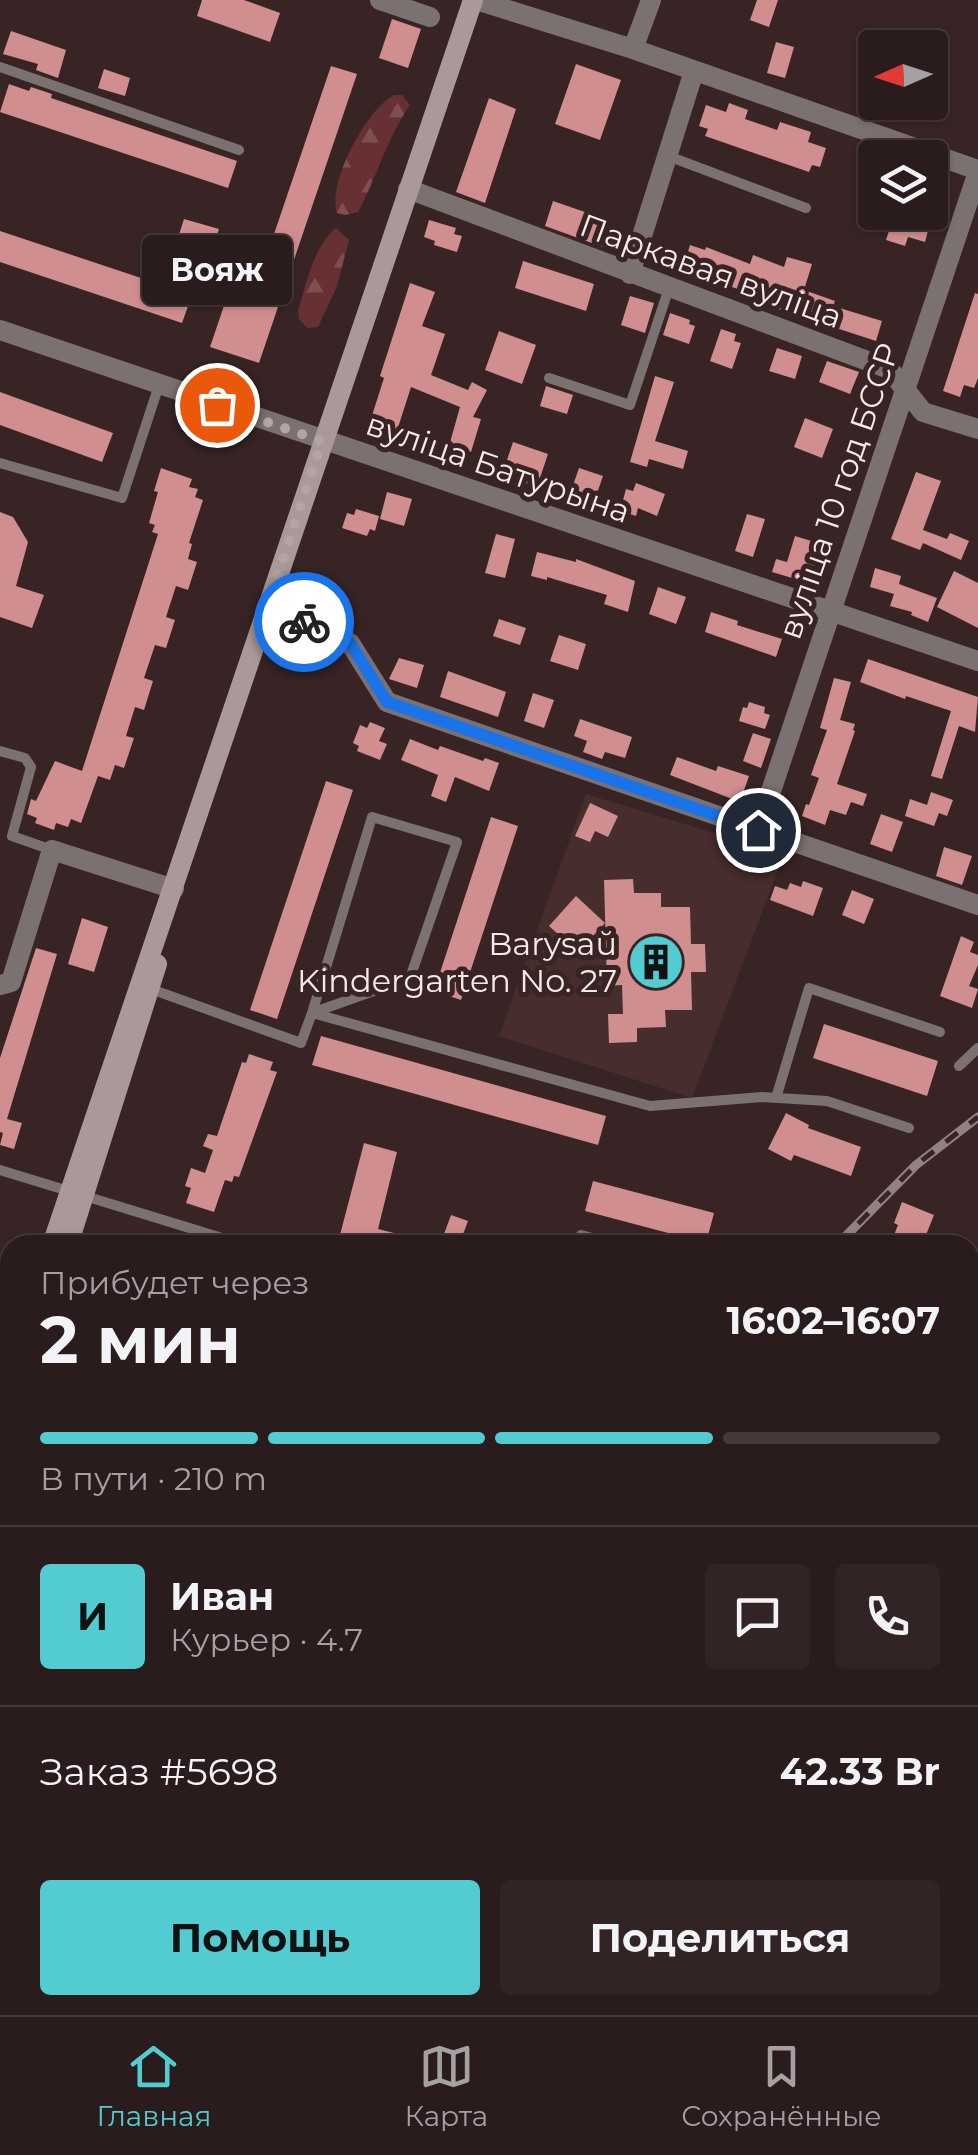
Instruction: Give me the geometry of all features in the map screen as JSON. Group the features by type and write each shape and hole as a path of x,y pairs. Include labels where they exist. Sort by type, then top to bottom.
{"street":[{"path":"380,0 430,17"},
{"path":"57,1235 77,1193 322,441 475,0 634,49 978,171"},
{"path":"634,49 651,0"},
{"path":"630,274 694,70"},
{"name":"вуліца 10 год БССР","path":"758,830 978,171"},
{"name":"Паркавая вуліца","path":"408,189 889,369 923,412 978,429"},
{"name":"вуліца Батурына","path":"0,330 978,661"},
{"path":"268,605 350,643 387,702 978,905"},
{"path":"2,985 11,982 52,850 174,889"},
{"path":"70,1235 77,1193"}],"lane":[{"path":"0,67 239,150"},
{"path":"668,156 806,208"},
{"path":"549,378 630,405 669,288"},
{"path":"0,462 122,498 158,385"},
{"path":"0,751 25,758 30,768 12,836 52,850"},
{"path":"145,986 301,1043 372,817 457,842 410,978 312,1013"},
{"path":"776,1098 808,988 940,1032"},
{"path":"312,1013 650,1106 776,1098 828,1102 909,1128"},
{"path":"959,1066 978,1048"},
{"path":"0,1170 213,1235"}],"shaded area":[{"path":"586,794 784,854 692,1098 499,1036"}],"green space":[{"path":"394,95 402,95 410,105 365,199 358,212 337,213 338,183 352,148 372,115"},
{"path":"336,228 349,240 337,286 318,327 307,328 298,311 316,255"}],"building":[{"path":"202,0 244,0 280,13 270,42 197,16"},
{"path":"757,0 778,0 769,27 750,20"},
{"path":"392,19 421,29 408,68 379,58"},
{"path":"11,31 66,50 58,78 36,70 38,64 3,54"},
{"path":"776,42 794,47 785,78 767,73"},
{"path":"576,64 621,80 600,140 555,124"},
{"path":"331,66 357,74 259,363 210,347 230,288 253,296"},
{"path":"104,69 130,78 125,96 98,88"},
{"path":"9,84 52,94 51,98 237,161 228,188 0,112"},
{"path":"489,98 516,109 485,203 456,192"},
{"path":"729,103 748,110 745,119 777,130 780,122 811,132 808,142 826,148 820,167 812,165 809,172 705,136 708,129 699,126 706,105 726,112"},
{"path":"553,201 611,221 603,247 545,226"},
{"path":"184,219 219,229 211,254 176,244"},
{"path":"429,220 456,228 454,234 462,236 457,252 434,245 435,241 424,237"},
{"path":"889,230 928,230 925,242 908,237 905,246 886,240"},
{"path":"0,231 192,295 182,323 0,262"},
{"path":"690,245 750,264 753,255 784,267 787,257 812,264 804,290 835,301 833,306 882,321 876,341 769,306 770,301 724,284 725,281 683,268"},
{"path":"523,261 594,284 586,311 515,288"},
{"path":"410,283 435,292 422,326 445,334 431,375 468,390 472,382 487,390 473,417 481,419 471,452 449,446 460,407 411,387 395,437 368,428"},
{"path":"975,293 978,378 974,388 964,385 960,397 943,391"},
{"path":"630,296 654,303 645,333 621,325"},
{"path":"670,313 690,320 689,324 695,326 689,344 663,335"},
{"path":"721,329 736,334 734,341 741,343 732,369 710,361"},
{"path":"499,331 536,345 522,384 485,370"},
{"path":"777,348 802,356 795,379 769,371"},
{"path":"827,361 859,372 850,394 819,382"},
{"path":"655,376 674,382 655,441 688,451 683,469 649,459 647,467 630,462"},
{"path":"546,386 573,395 567,414 540,406"},
{"path":"0,392 113,433 102,462 0,425"},
{"path":"805,418 833,429 822,458 794,447"},
{"path":"513,442 548,454 537,487 502,475"},
{"path":"161,468 192,479 189,487 198,489 195,497 203,500 189,543 192,544 188,559 197,562 188,590 176,586 166,617 175,620 166,648 155,645 144,678 153,681 144,710 135,707 126,736 134,738 124,768 115,765 110,780 98,776 81,823 71,819 68,827 56,823 54,830 35,823 37,818 27,814 31,799 36,801 55,761 82,771 158,534 152,532 155,525 149,523"},
{"path":"579,468 603,476 594,502 570,494"},
{"path":"916,472 941,481 923,530 947,539 950,533 969,541 961,560 923,543 920,550 891,539"},
{"path":"636,483 665,494 657,516 638,508 636,516 620,511 626,489 633,491"},
{"path":"387,492 412,499 404,526 380,519"},
{"path":"356,509 379,516 375,531 370,529 367,536 342,528 347,513 354,515"},
{"path":"0,512 13,517 28,542 16,586 44,595 32,628 0,617"},
{"path":"747,514 765,519 753,557 735,551"},
{"path":"496,534 515,539 505,578 485,573"},
{"path":"795,536 821,544 809,583 772,572 776,559 787,562"},
{"path":"537,552 576,559 635,581 628,612 604,604 607,595 531,576"},
{"path":"875,568 901,576 899,584 937,598 928,622 911,615 912,612 890,606 894,594 870,587"},
{"path":"954,571 978,583 978,628 937,607"},
{"path":"658,587 686,597 676,624 649,614"},
{"path":"711,612 782,639 776,657 705,632"},
{"path":"499,619 526,628 520,645 493,636"},
{"path":"559,635 586,644 578,670 550,661"},
{"path":"399,658 424,665 417,688 389,679"},
{"path":"868,659 978,697 975,732 959,726 942,779 931,776 951,711 860,682"},
{"path":"448,671 506,692 498,717 440,697"},
{"path":"834,678 851,682 840,720 855,724 837,784 867,794 863,806 851,802 846,815 830,810 825,825 802,816 819,778 811,775 827,730 820,728"},
{"path":"533,693 554,700 544,728 524,721"},
{"path":"749,702 765,707 764,713 770,715 765,729 739,721"},
{"path":"580,719 632,737 625,758 605,752 602,759 583,752 587,741 574,736"},
{"path":"370,722 385,728 379,741 387,744 380,760 357,751 359,746 353,743 360,725 367,728"},
{"path":"753,733 771,739 761,768 743,761"},
{"path":"410,739 438,750 440,746 499,763 489,791 455,777 446,802 431,796 438,775 401,760"},
{"path":"677,757 716,771 718,766 749,776 740,802 670,775"},
{"path":"326,781 353,790 277,1019 250,1010"},
{"path":"931,792 953,800 947,816 939,813 934,826 905,816 910,799 927,805"},
{"path":"590,803 618,816 608,837 595,831 590,842 575,836"},
{"path":"881,814 903,822 892,852 870,844"},
{"path":"491,817 518,826 461,1000 434,991"},
{"path":"944,847 972,856 962,885 936,876"},
{"name":"Barysaŭ Kindergarten No. 27","path":"633,879 634,893 661,893 661,907 690,907 691,944 705,944 706,972 691,972 692,1010 665,1010 666,1027 637,1028 637,1042 609,1043 608,1014 623,1014 622,985 607,986 604,880"},
{"path":"803,881 823,888 813,916 770,900 775,886 787,890 790,883 801,887"},
{"path":"852,890 874,899 864,924 842,915"},
{"path":"576,896 605,923 578,952 549,926"},
{"path":"82,918 108,927 94,972 68,964"},
{"path":"961,936 974,942 970,952 978,955 969,986 978,989 972,1008 940,996"},
{"path":"36,948 57,954 7,1119 22,1123 14,1149 0,1145 0,1058"},
{"path":"824,1024 938,1061 927,1096 813,1058"},
{"path":"321,1036 606,1116 598,1145 312,1065"},
{"path":"249,1054 273,1062 270,1070 277,1072 239,1177 234,1176 232,1182 225,1180 214,1212 186,1203 191,1188 185,1186 191,1168 205,1173 213,1150 203,1146 208,1134 217,1136 242,1062 246,1063"},
{"path":"786,1113 809,1125 808,1128 861,1147 851,1176 794,1155 791,1161 768,1149"},
{"path":"364,1143 397,1152 378,1229 402,1235 340,1235"},
{"path":"593,1181 714,1213 708,1235 676,1235 585,1211"},
{"path":"902,1202 934,1215 926,1235 894,1235 898,1225 894,1223"},
{"path":"451,1215 468,1221 463,1235 444,1235"}],"railway":[{"path":"847,1235 916,1165 978,1117"}],"way so far":[{"path":"217,405 322,441 268,605 304,622"}],"place":[{"name":"Вояж","path":"217,405"},
{"name":"Barysaŭ Kindergarten No. 27","path":"656,962"}],"route":[{"path":"304,622 350,643 387,702 758,830"}]}
